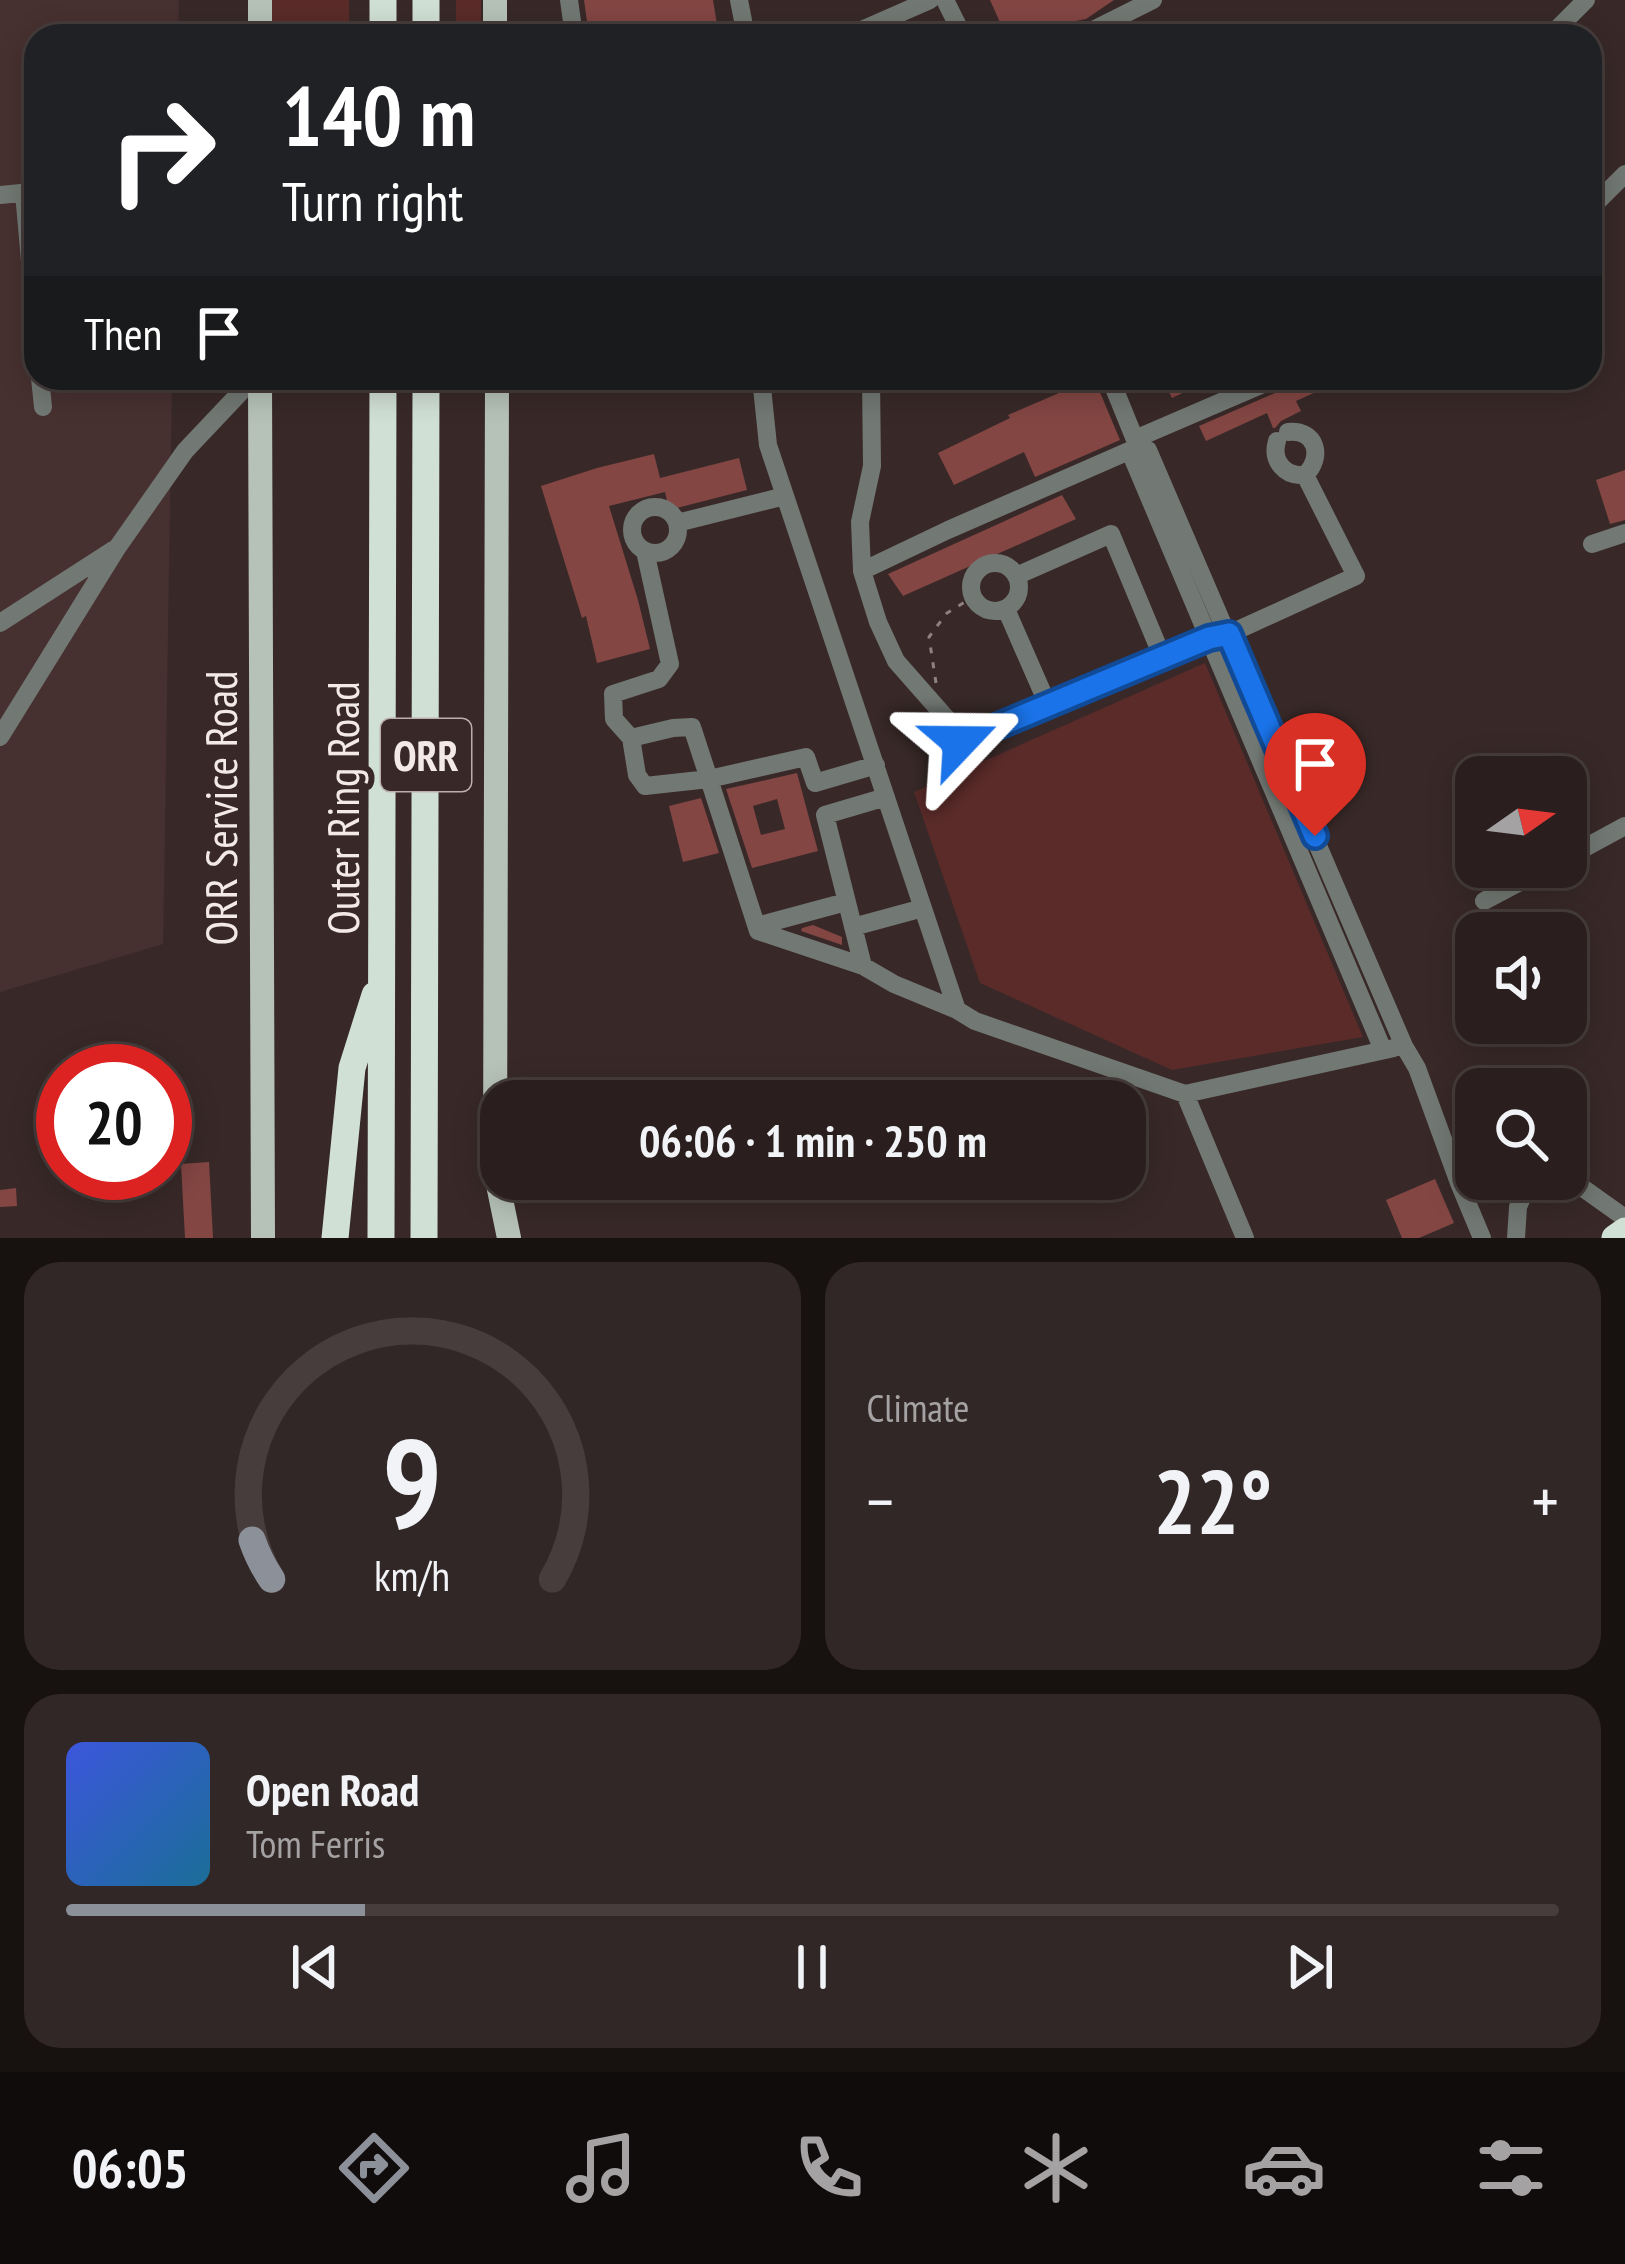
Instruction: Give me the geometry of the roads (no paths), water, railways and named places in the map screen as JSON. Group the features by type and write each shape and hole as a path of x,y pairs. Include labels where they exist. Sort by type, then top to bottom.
{"highway":[{"name":"Outer Ring Road","path":"381,1238 383,390"},
{"name":"Outer Ring Road","path":"424,1238 426,390"},
{"path":"335,1238 352,1068 384,968"},
{"path":"1615,1238 1625,1231"}],"main road":[{"name":"ORR Service Road","path":"257,390 262,1238"},
{"path":"497,390 495,1171 508,1238"}],"street":[{"path":"875,24 930,0"},
{"path":"1105,24 1153,0"},
{"path":"1562,24 1586,0"},
{"path":"1602,197 1625,174"},
{"path":"41,390 43,407"},
{"path":"0,737 117,548 184,451 245,390"},
{"path":"762,390 768,445 957,1010"},
{"path":"872,390 872,466 860,522 862,571 896,661 947,719 960,742 1356,576 1305,475"},
{"path":"1115,390 1136,443 1148,450 1383,1051"},
{"path":"862,571 1251,390"},
{"path":"1300,431 1316,449 1313,467 1305,475 1282,469 1275,454 1282,436 1300,431"},
{"path":"677,523 785,496"},
{"path":"658,506 677,523 670,548 645,551 635,542 635,517 646,508 658,506"},
{"path":"1592,544 1625,532"},
{"path":"1016,577 1111,534 1162,656"},
{"path":"0,623 117,548"},
{"path":"645,551 670,664 659,679 613,694 614,719 632,738 637,775 645,786 709,779 806,757 815,783 876,765"},
{"path":"984,565 1008,567 1016,577 1019,589 1006,609 981,608 973,598 970,585 984,565"},
{"path":"1006,609 1048,704"},
{"path":"1219,636 1417,1068 1482,1238"},
{"path":"632,738 692,727 758,932 863,966 975,1021 1185,1094 1404,1046"},
{"path":"827,780 835,812"},
{"path":"863,966 825,815 886,797"},
{"path":"1587,847 1625,826"},
{"path":"1484,901 1508,888"},
{"path":"757,926 846,902"},
{"path":"853,927 923,908"},
{"path":"1185,1094 1245,1238"},
{"path":"1587,1191 1625,1218"},
{"path":"1516,1238 1521,1200"}]}
